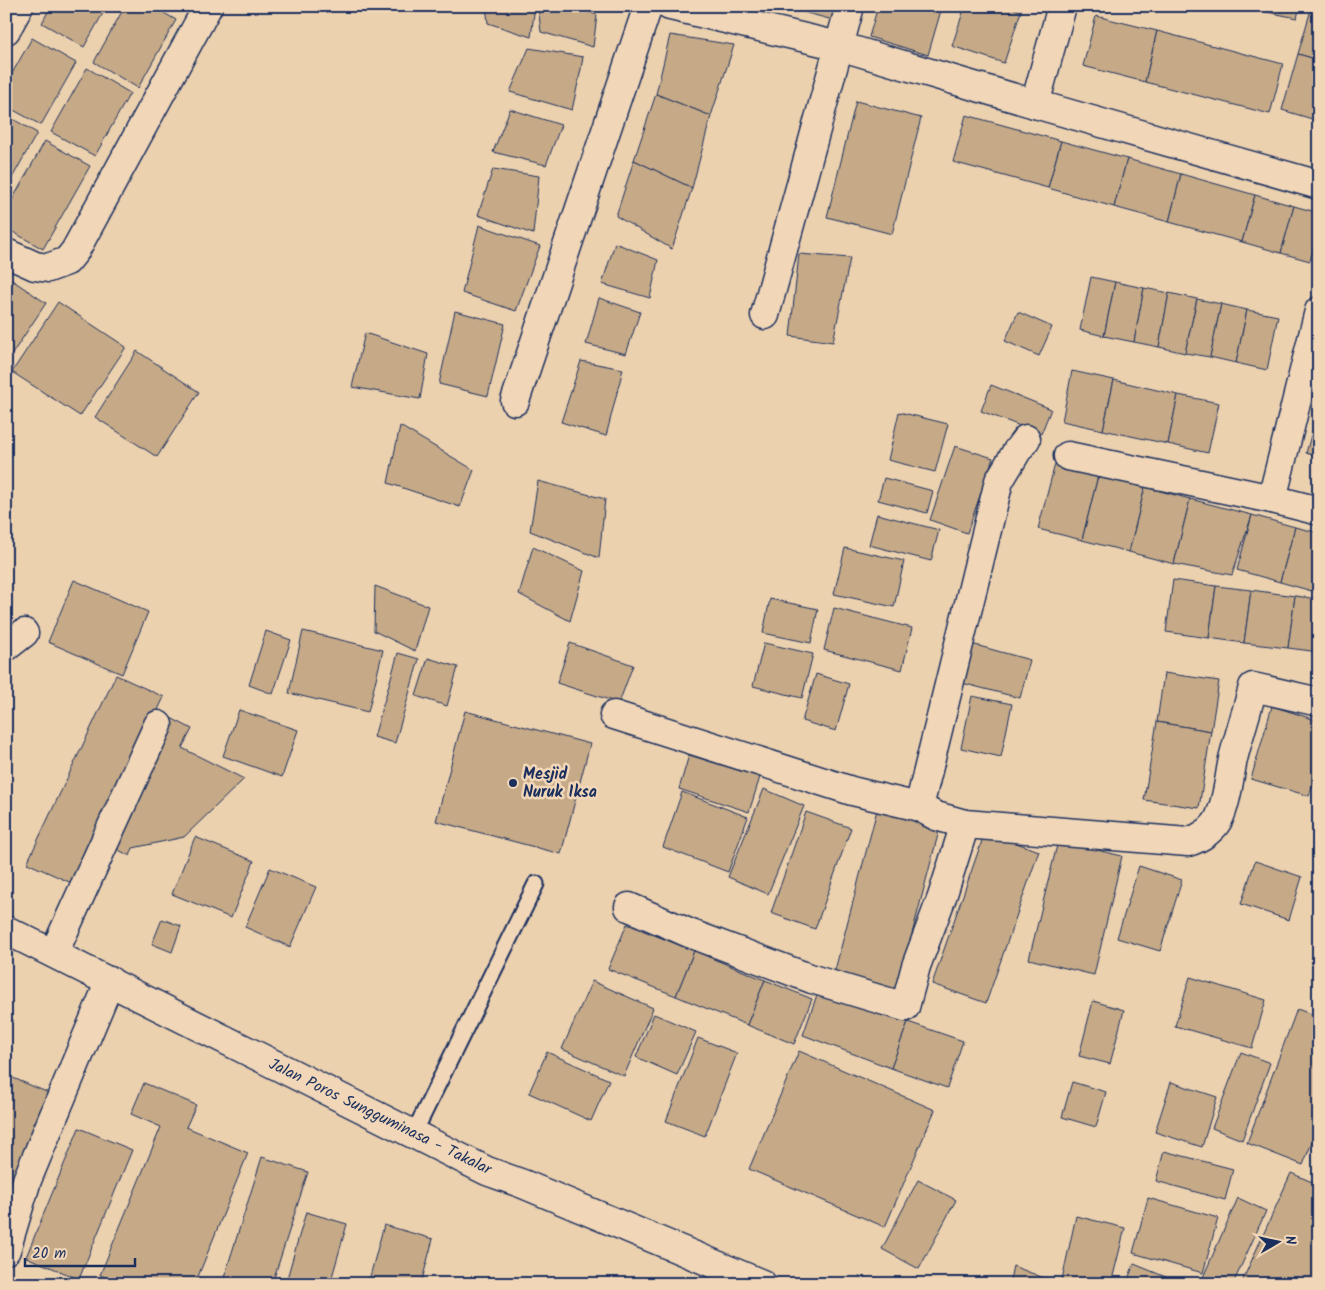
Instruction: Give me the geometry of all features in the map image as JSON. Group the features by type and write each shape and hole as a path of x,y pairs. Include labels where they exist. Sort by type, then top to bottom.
{"main road":[{"path":"6,30 20,6"},
{"path":"6,253 35,266 48,268 67,261 208,6"},
{"path":"515,401 648,6"},
{"path":"670,6 839,46 1319,185"},
{"path":"765,315 850,6"},
{"path":"1035,104 1062,6"},
{"path":"1272,499 1319,311"},
{"path":"919,807 999,481 1026,439"},
{"path":"1068,456 1272,499 1319,511"},
{"path":"614,715 852,791 919,807 936,816 965,824 1188,842 1197,840 1209,832 1220,817 1253,687 1319,702"},
{"path":"54,953 158,726"},
{"path":"630,907 689,933 812,979 905,1007 916,966 942,897 965,824"},
{"name":"Jalan Poros Sungguminasa - Takalar","path":"6,930 487,1171 532,1187 762,1284"},
{"path":"6,1250 27,1180 110,981"}],"lane":[{"path":"414,1135 536,884"}],"building":[{"path":"51,6 107,6 84,47 42,23"},
{"path":"125,6 152,6 176,20 138,88 94,62"},
{"path":"486,6 535,6 531,37 488,23"},
{"path":"538,6 571,6 597,15 593,47 541,32"},
{"path":"780,6 841,6 837,21"},
{"path":"878,6 942,7 928,55 869,37"},
{"path":"965,6 1006,6 1021,11 1004,63 952,46"},
{"path":"1006,6 1022,6 1021,11"},
{"path":"1237,6 1300,6 1297,18"},
{"path":"1312,6 1319,6 1319,60 1298,54"},
{"path":"1096,16 1157,31 1145,82 1083,66"},
{"path":"1157,31 1283,64 1270,114 1145,82"},
{"path":"670,35 734,45 711,116 656,94"},
{"path":"32,38 76,63 41,125 6,106 6,84"},
{"path":"529,48 583,57 572,110 510,92"},
{"path":"1298,54 1319,60 1319,121 1282,110"},
{"path":"87,68 130,93 95,156 51,132"},
{"path":"656,94 711,116 692,188 634,160"},
{"path":"856,101 921,118 892,234 827,217"},
{"path":"510,109 561,125 546,165 493,152"},
{"path":"6,115 37,133 6,189"},
{"path":"966,115 1061,141 1048,188 953,162"},
{"path":"45,141 90,166 43,249 6,228 6,211"},
{"path":"1061,141 1127,159 1114,207 1048,188"},
{"path":"1127,159 1181,174 1169,222 1114,207"},
{"path":"634,160 692,188 672,249 616,216"},
{"path":"493,169 539,176 533,234 478,215"},
{"path":"1181,174 1255,195 1242,242 1169,222"},
{"path":"1255,195 1294,206 1281,253 1242,242"},
{"path":"1294,206 1319,213 1319,231 1310,261 1281,253"},
{"path":"479,225 540,246 516,311 462,293"},
{"path":"615,243 658,260 650,298 602,284"},
{"path":"799,254 850,258 833,342 790,336"},
{"path":"6,276 46,303 6,363"},
{"path":"1091,277 1115,282 1104,336 1080,330"},
{"path":"1115,282 1144,288 1134,342 1104,336"},
{"path":"1144,288 1169,293 1159,347 1134,342"},
{"path":"1169,293 1197,299 1185,353 1159,347"},
{"path":"599,298 640,312 626,354 586,344"},
{"path":"1197,299 1221,304 1210,357 1185,353"},
{"path":"58,302 126,347 80,416 12,372"},
{"path":"1221,304 1247,310 1236,363 1210,357"},
{"path":"1247,310 1278,316 1267,370 1236,363"},
{"path":"455,311 505,324 488,396 439,384"},
{"path":"1018,312 1052,327 1039,356 1005,341"},
{"path":"365,333 428,354 420,399 352,387"},
{"path":"137,351 199,392 157,457 95,417"},
{"path":"581,361 623,369 606,436 561,422"},
{"path":"1072,371 1114,380 1103,430 1062,421"},
{"path":"1114,380 1178,395 1168,444 1103,430"},
{"path":"991,385 1051,409 1041,434 981,411"},
{"path":"1178,395 1219,403 1208,453 1168,444"},
{"path":"1319,407 1319,457 1306,453"},
{"path":"899,412 948,424 935,472 888,460"},
{"path":"400,426 474,470 460,507 388,483"},
{"path":"955,446 993,458 967,533 930,520"},
{"path":"1055,464 1098,476 1082,540 1038,529"},
{"path":"1098,476 1145,487 1129,552 1082,540"},
{"path":"884,478 933,491 927,513 878,500"},
{"path":"538,481 605,499 599,558 530,531"},
{"path":"1145,487 1190,499 1174,564 1129,552"},
{"path":"1190,499 1252,515 1232,575 1174,564"},
{"path":"877,514 939,530 931,561 869,545"},
{"path":"1252,515 1295,527 1280,582 1237,570"},
{"path":"1295,527 1319,533 1319,593 1280,582"},
{"path":"533,547 584,571 570,621 519,594"},
{"path":"845,548 904,561 894,607 834,594"},
{"path":"74,580 148,612 122,674 48,642"},
{"path":"1173,580 1216,586 1209,638 1166,632"},
{"path":"375,586 428,606 415,651 374,631"},
{"path":"1216,586 1251,590 1244,643 1209,638"},
{"path":"1251,590 1295,596 1288,648 1244,643"},
{"path":"1295,596 1319,599 1319,652 1288,648"},
{"path":"770,599 818,609 811,643 763,633"},
{"path":"834,608 912,628 902,670 824,650"},
{"path":"266,631 291,640 273,694 249,685"},
{"path":"303,631 383,650 368,712 289,693"},
{"path":"570,643 633,665 619,703 557,683"},
{"path":"764,643 813,654 802,698 753,686"},
{"path":"968,643 1030,660 1020,698 958,682"},
{"path":"398,653 419,659 395,743 374,737"},
{"path":"428,658 458,667 447,706 416,696"},
{"path":"1164,673 1219,681 1211,731 1157,722"},
{"path":"816,674 849,684 836,731 802,721"},
{"path":"116,675 164,697 76,885 27,863"},
{"path":"972,696 1012,704 1001,757 961,748"},
{"path":"1272,706 1319,721 1319,765 1309,796 1251,779"},
{"path":"239,710 298,730 282,777 223,756"},
{"name":"Mesjid Nuruk Iksa","path":"465,711 590,744 561,854 436,821"},
{"path":"169,717 192,729 182,748 244,779 184,837 133,848 130,856 107,844"},
{"path":"1157,722 1211,731 1199,808 1144,800"},
{"path":"689,755 760,777 749,812 679,789"},
{"path":"764,789 804,806 768,894 728,877"},
{"path":"682,792 748,817 728,872 663,847"},
{"path":"877,810 940,827 897,991 834,974"},
{"path":"806,812 851,828 815,929 771,913"},
{"path":"985,832 1039,851 986,1003 932,984"},
{"path":"195,837 254,861 231,918 172,894"},
{"path":"1058,841 1122,856 1094,975 1029,959"},
{"path":"1255,861 1302,877 1289,920 1241,904"},
{"path":"1139,866 1182,880 1160,951 1117,938"},
{"path":"270,868 316,887 290,947 245,927"},
{"path":"162,919 181,926 172,952 152,944"},
{"path":"627,924 694,951 676,996 608,969"},
{"path":"694,951 765,980 747,1025 676,996"},
{"path":"1190,977 1266,1000 1252,1048 1175,1026"},
{"path":"765,980 812,999 794,1044 747,1025"},
{"path":"592,981 653,1008 624,1076 562,1049"},
{"path":"819,989 908,1022 891,1068 803,1035"},
{"path":"1093,1001 1124,1010 1110,1064 1079,1056"},
{"path":"1297,1009 1319,1017 1319,1124 1303,1165 1247,1143"},
{"path":"654,1014 696,1032 677,1075 636,1057"},
{"path":"908,1022 963,1041 947,1088 891,1068"},
{"path":"698,1038 737,1053 705,1136 666,1121"},
{"path":"799,1051 935,1110 885,1227 749,1169"},
{"path":"547,1052 609,1080 591,1121 529,1093"},
{"path":"1241,1052 1270,1063 1242,1140 1212,1128"},
{"path":"6,1075 56,1096 6,1218"},
{"path":"1072,1082 1106,1092 1096,1127 1062,1117"},
{"path":"1171,1082 1217,1097 1202,1147 1155,1132"},
{"path":"144,1083 196,1105 186,1127 248,1153 195,1284 122,1284 100,1275 161,1127 131,1114"},
{"path":"79,1128 132,1150 79,1279 26,1257"},
{"path":"1164,1151 1233,1169 1225,1200 1156,1181"},
{"path":"262,1157 308,1172 272,1284 222,1284"},
{"path":"1291,1173 1319,1185 1319,1284 1241,1284"},
{"path":"918,1180 956,1200 919,1269 882,1249"},
{"path":"1148,1198 1218,1218 1203,1273 1133,1253"},
{"path":"1238,1198 1266,1211 1233,1284 1200,1284"},
{"path":"306,1212 347,1224 330,1284 291,1284 286,1282"},
{"path":"1076,1216 1125,1228 1111,1284 1061,1284"},
{"path":"384,1225 433,1239 421,1284 368,1284"},
{"path":"1134,1264 1183,1284 1126,1284"},
{"path":"1013,1266 1057,1283 1009,1284"}],"place":[{"name":"Mesjid Nuruk Iksa","path":"513,783"}]}
